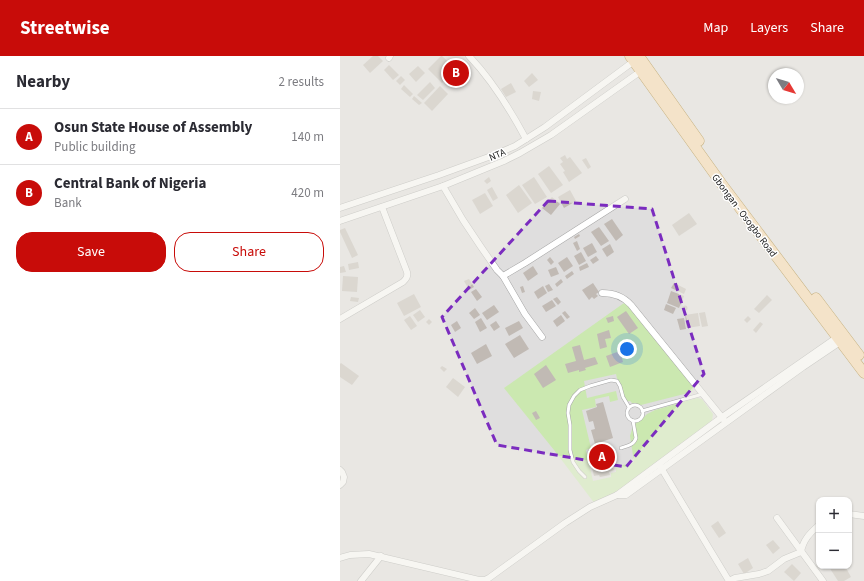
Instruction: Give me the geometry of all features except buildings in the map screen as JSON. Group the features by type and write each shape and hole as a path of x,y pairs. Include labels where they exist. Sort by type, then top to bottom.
{"main road":[{"name":"Gbongan - Osogbo Road","path":"634,58 641,71 721,184 842,337 864,362"},
{"name":"Gbongan - Osogbo Road","path":"634,58 730,184 842,337 864,372"}],"street":[{"path":"469,56 484,72 514,117 526,139"},
{"name":"NTA","path":"340,208 438,176 494,156 515,146 551,123 634,58"},
{"path":"340,221 443,186 504,161 551,135 641,71"},
{"path":"443,186 463,220 502,276 525,314 542,337"},
{"path":"502,276 625,200"},
{"path":"340,319 403,282 407,278 407,272 382,207"},
{"path":"602,294 619,296 628,301 724,420"},
{"path":"340,558 350,555 369,554 479,580 485,580 494,576 526,551 590,507 617,495 626,495 661,466 724,420 803,367 842,337"},
{"path":"661,466 708,548 729,581 735,578 768,571 784,560 801,552"},
{"path":"340,470 344,476 340,485"},
{"path":"852,514 864,516"},
{"path":"777,518 823,581"},
{"path":"801,552 802,544 816,528"},
{"path":"361,581 381,556"}],"lane":[{"path":"585,477 573,462 570,450 570,425 568,413 569,405 574,396 580,390 590,386 611,380 617,381 623,397 629,407"},
{"path":"642,411 703,394"},
{"path":"629,407 632,405 637,406 640,407 642,411"},
{"path":"629,407 627,410 627,416 631,420 638,420 642,411"},
{"path":"621,448 634,443 635,441 636,438 633,420"}],"highlighted area":[{"path":"548,201 652,209 704,374 626,467 497,445 442,317"}],"shaded area":[{"path":"340,56 864,56 864,581 340,581"}],"green space":[{"path":"624,303 632,307 694,386 692,392 641,405 630,401 626,402 624,395 621,396 616,374 584,381 587,398 616,391 618,400 610,402 609,396 595,399 596,407 582,410 591,448 586,450 593,481 611,477 611,473 616,472 616,467 634,462 630,436 633,426 647,414 655,410 697,398 702,399 713,414 712,421 619,492 595,504 504,388"}],"place":[{"name":"Central Bank of Nigeria","path":"456,73"},
{"name":"Osun State House of Assembly","path":"602,457"}]}
